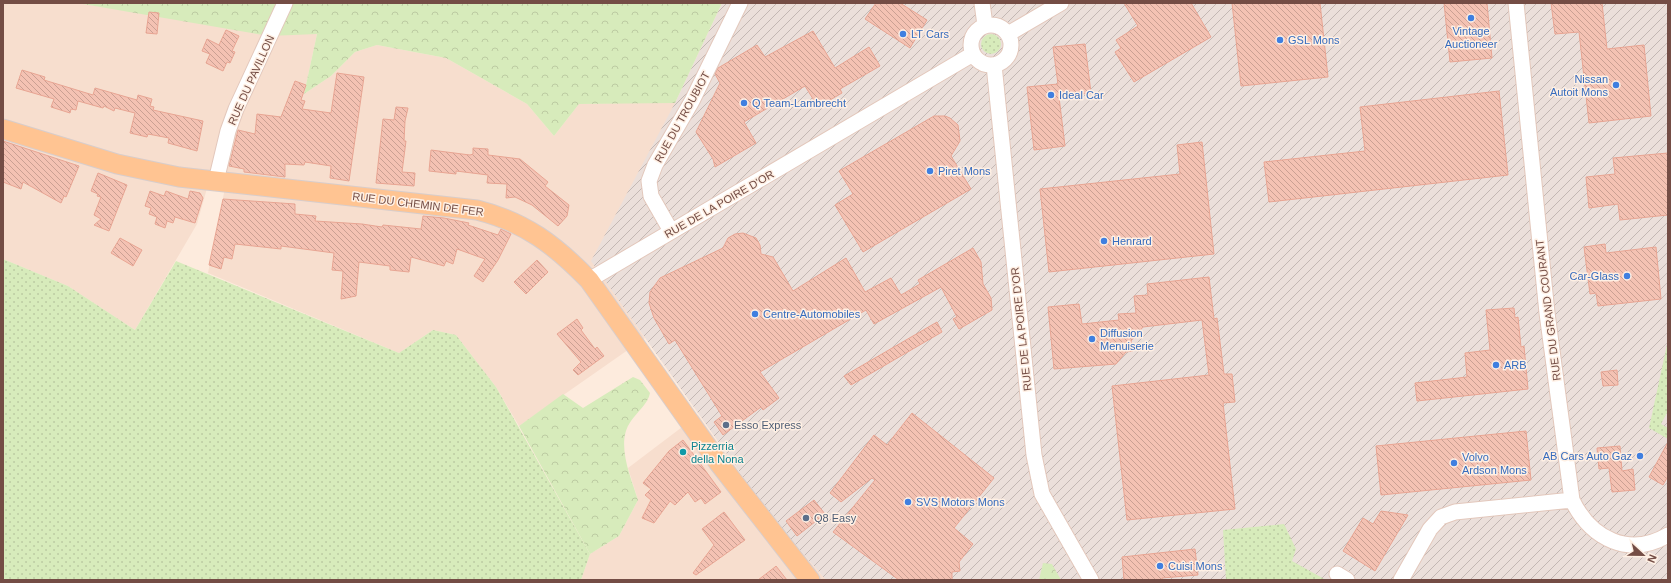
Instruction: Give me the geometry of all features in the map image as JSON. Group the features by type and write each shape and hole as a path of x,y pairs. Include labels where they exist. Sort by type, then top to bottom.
{"main road":[{"name":"RUE DU CHEMIN DE FER","path":"3,129 117,164 179,177 459,207 492,214 536,234 566,258 589,280 718,462 810,580"}],"street":[{"name":"RUE DU PAVILLON","path":"216,181 228,131 236,109 285,3"},
{"name":"RUE DU TROUBIOT","path":"671,231 651,196 649,181 655,165 692,101 740,3"},
{"path":"982,3 985,25"},
{"path":"1008,34 1061,3"},
{"name":"RUE DU GRAND COURANT","path":"1516,3 1547,313 1572,500 1579,514 1590,527 1602,537 1618,543 1651,544 1668,535"},
{"path":"985,25 998,26 1008,34 1010,40 1009,53 1000,63 994,65 981,63 973,54 971,48 972,36 985,25"},
{"name":"RUE DE LA POIRE D'OR","path":"589,280 621,263 671,231 973,54"},
{"name":"RUE DE LA POIRE D'OR","path":"994,65 1034,455 1042,494 1091,580"},
{"path":"1401,580 1430,529 1441,517 1455,512 1572,500"}],"shaded area":[{"path":"3,3 77,3 141,13 317,34 304,94 331,76 355,52 377,45 446,58 527,104 554,136 579,104 692,101 592,261 645,338 519,426 496,387 456,335 433,330 399,353 208,273 226,183 209,181 197,224 135,330 68,286 3,259"},
{"path":"722,3 1668,3 1668,580 826,580 772,518 591,261 675,103"},
{"path":"698,415 772,518 826,580 581,580 590,554 619,536 638,500 628,468"}],"green space":[{"path":"77,3 722,3 675,103 579,104 554,136 527,104 446,58 377,45 355,52 331,76 304,94 317,34 269,36"},
{"path":"987,34 995,34 1001,40 1001,48 995,54 987,54 981,48 981,40"},
{"path":"3,259 68,286 135,330 176,261 399,353 433,330 456,335 496,387 590,554 581,580 3,580"},
{"path":"1668,340 1668,411 1661,424 1668,428 1668,439 1649,428"},
{"path":"633,377 640,380 650,393 645,404 631,421 626,430 624,439 624,450 628,471 638,500 619,536 590,554 519,426 563,394 583,408"},
{"path":"1284,524 1296,549 1292,561 1326,580 1226,580 1223,530"},
{"path":"1043,563 1052,564 1061,580 1039,580"}],"building":[{"name":"LT Cars","path":"876,3 900,3 927,20 910,48 865,19"},
{"path":"1124,3 1191,3 1211,37 1134,82 1115,52 1121,48 1116,40 1138,26"},
{"name":"GSL Mons","path":"1232,3 1320,3 1328,77 1241,86"},
{"path":"1444,3 1487,3 1492,58 1450,62"},
{"name":"Nissan Autoit Mons","path":"1551,3 1602,3 1607,49 1644,45 1651,116 1589,123 1579,32 1555,34"},
{"path":"149,12 159,13 157,34 146,33"},
{"path":"226,30 239,36 232,51 235,52 230,63 227,62 223,71 206,63 210,54 202,51 207,39 219,45"},
{"name":"Q Team-Lambrecht","path":"813,31 835,68 869,47 880,66 840,89 842,93 818,107 805,86 744,122 756,143 715,167 713,159 696,132 720,83 715,74 718,68 757,45 765,57"},
{"name":"Ideal Car","path":"1085,44 1091,93 1059,97 1065,146 1034,150 1027,87 1058,84 1053,47"},
{"path":"22,70 45,77 44,80 93,95 95,88 137,100 138,95 152,99 150,106 154,107 153,110 203,121 197,151 168,143 169,138 148,134 147,137 130,133 135,113 115,108 114,111 104,106 103,108 78,101 76,110 71,109 70,113 51,107 54,99 16,88"},
{"path":"337,73 364,77 349,181 330,178 331,166 305,162 304,165 285,164 285,177 244,172 244,169 229,166 238,130 255,134 257,114 281,117 295,81 306,85 301,100 305,101 302,109 331,113"},
{"path":"1499,91 1508,175 1269,202 1264,162 1365,151 1360,107"},
{"path":"396,107 408,108 405,121 404,141 406,141 402,172 415,173 414,186 376,183 383,119 394,120"},
{"path":"934,116 945,116 950,118 958,125 960,141 951,156 971,189 863,252 835,205 853,194 839,171"},
{"path":"3,141 79,166 66,197 64,196 61,203 23,182 21,189 3,182"},
{"name":"Henrard","path":"1202,142 1214,254 1049,272 1040,189 1180,174 1177,145"},
{"path":"473,148 488,149 488,155 520,159 548,182 545,186 569,205 567,216 558,226 532,205 515,197 506,198 507,184 487,183 488,175 456,171 456,174 429,171 431,150 470,155 473,154"},
{"path":"1668,153 1668,215 1620,220 1618,204 1589,208 1586,177 1615,174 1613,158"},
{"path":"98,173 127,185 109,231 94,225 101,219 94,215 101,197 97,196 98,194 91,191"},
{"path":"150,191 164,196 166,191 188,199 190,191 200,193 203,198 195,223 175,217 173,223 167,221 165,228 155,224 157,217 149,214 151,208 145,206"},
{"path":"223,199 295,204 295,214 316,216 315,221 421,229 423,216 469,223 468,225 498,235 501,229 511,234 498,260 483,282 474,276 485,259 457,249 453,264 446,261 444,266 411,257 409,272 390,270 390,266 359,262 356,296 341,299 343,271 332,270 334,253 281,246 281,249 235,244 232,259 224,257 221,269 209,265"},
{"name":"Centre-Automobiles","path":"743,233 756,238 760,245 761,254 773,257 793,291 846,258 865,292 891,278 901,295 920,284 918,280 973,248 981,262 983,284 991,298 992,310 959,329 953,319 957,317 941,287 874,324 866,310 760,372 779,398 763,410 761,407 723,435 714,422 722,416 675,340 669,344 654,318 649,303 650,292 660,278 723,248 728,238 735,234"},
{"path":"120,238 142,250 133,266 111,253"},
{"name":"Car-Glass","path":"1605,244 1606,253 1656,247 1661,299 1598,306 1596,293 1590,294 1584,247"},
{"path":"537,260 548,272 526,294 514,282"},
{"path":"1209,277 1214,319 1217,318 1224,374 1232,374 1235,402 1223,403 1235,509 1127,520 1112,386 1209,375 1202,320 1143,327 1131,341 1133,351 1126,352 1116,364 1054,369 1048,307 1079,304 1082,324 1119,320 1118,314 1136,313 1134,296 1148,295 1147,284"},
{"name":"ARB","path":"1514,308 1515,318 1518,317 1521,347 1524,346 1528,389 1417,401 1415,383 1467,377 1465,353 1490,350 1486,310"},
{"path":"577,319 583,328 581,330 595,349 597,347 604,356 578,375 573,370 581,362 557,334"},
{"path":"937,322 942,332 851,385 844,376"},
{"path":"1617,370 1618,385 1603,386 1601,372"},
{"name":"SVS Motors Mons","path":"912,413 994,478 954,528 973,544 959,562 960,571 952,572 952,580 899,580 833,532 875,480 872,478 841,502 830,493 874,435 887,445"},
{"name":"Volvo Ardson Mons","path":"1526,431 1531,480 1381,495 1376,446"},
{"path":"683,440 721,492 705,504 701,498 695,502 688,492 675,505 670,501 654,523 642,518 651,500 645,495 651,489 643,483 669,451"},
{"path":"1668,442 1668,476 1663,485 1649,477"},
{"path":"1620,446 1622,471 1633,469 1635,490 1612,492 1609,468 1599,469 1597,448"},
{"name":"Q8 Easy","path":"814,500 825,514 797,536 786,521"},
{"path":"1381,511 1408,515 1375,571 1343,551 1363,518 1373,524"},
{"path":"724,512 745,540 696,575 693,573 714,545 702,529"},
{"name":"Cuisi Mons","path":"1195,549 1198,575 1162,578 1162,580 1124,580 1122,557"},
{"path":"776,566 787,580 758,580 775,567"}],"place":[{"name":"Vintage Auctioneer","path":"1471,18"},
{"name":"LT Cars","path":"903,34"},
{"name":"GSL Mons","path":"1280,40"},
{"name":"Nissan Autoit Mons","path":"1616,85"},
{"name":"Ideal Car","path":"1051,95"},
{"name":"Q Team-Lambrecht","path":"744,103"},
{"name":"Piret Mons","path":"930,171"},
{"name":"Henrard","path":"1104,241"},
{"name":"Car-Glass","path":"1627,276"},
{"name":"Centre-Automobiles","path":"755,314"},
{"name":"Diffusion Menuiserie","path":"1092,339"},
{"name":"ARB","path":"1496,365"},
{"name":"Esso Express","path":"726,425"},
{"name":"Pizzerria della Nona","path":"683,452"},
{"name":"AB Cars Auto Gaz","path":"1640,456"},
{"name":"Volvo Ardson Mons","path":"1454,463"},
{"name":"SVS Motors Mons","path":"908,502"},
{"name":"Q8 Easy","path":"806,518"},
{"name":"Cuisi Mons","path":"1160,566"}]}
